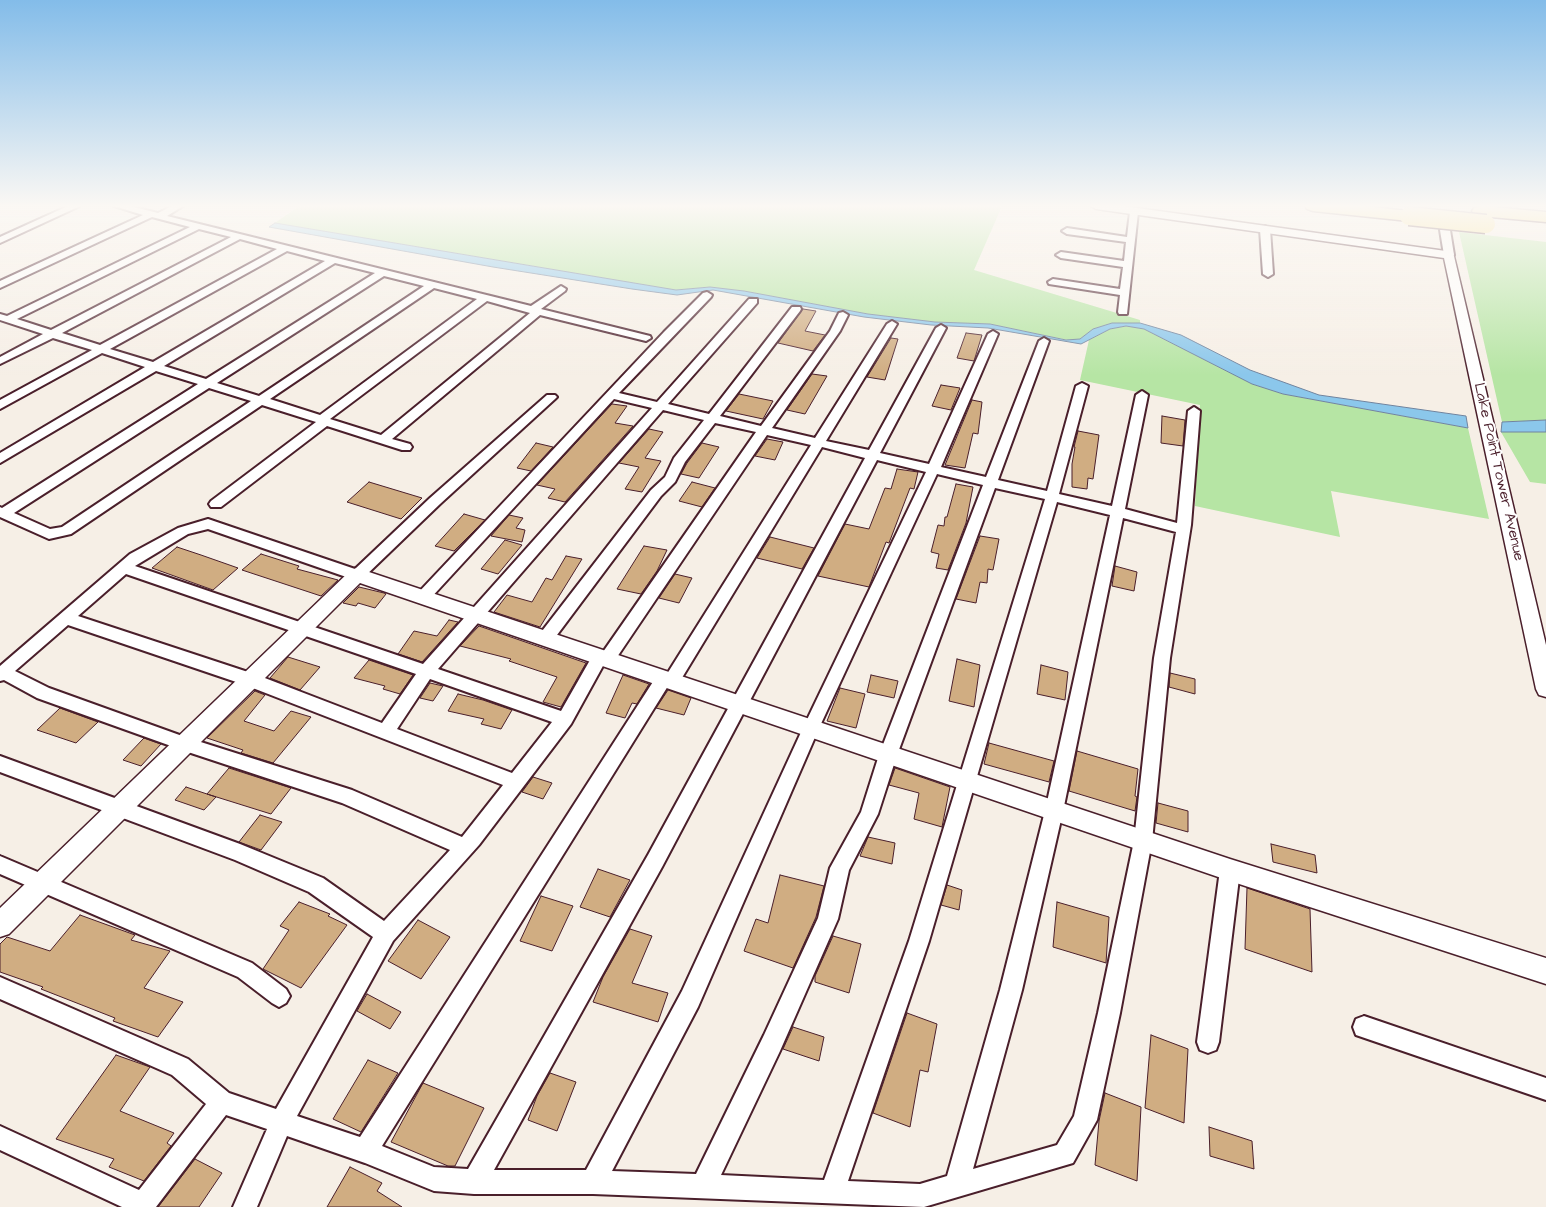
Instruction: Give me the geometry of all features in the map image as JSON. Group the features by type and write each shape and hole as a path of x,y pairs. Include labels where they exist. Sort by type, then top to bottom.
{"street":[{"path":"0,285 51,262"},
{"path":"4,318 120,262"},
{"path":"0,361 190,262"},
{"path":"0,405 259,262"},
{"path":"0,459 329,262"},
{"path":"343,262 646,338"},
{"path":"1116,262 1128,264 1122,312"},
{"path":"1267,262 1268,274"},
{"name":"Lake Point Tower Avenue","path":"1451,262 1546,689"},
{"path":"2,512 383,272"},
{"path":"1052,282 1125,293"},
{"path":"2,512 49,534 66,531 262,401 433,284"},
{"path":"383,440 561,289"},
{"path":"423,597 708,295"},
{"path":"216,504 485,298"},
{"path":"386,732 428,672 753,301"},
{"path":"546,638 656,493 670,479 679,461 796,309"},
{"path":"244,1207 282,1122 386,934 465,847 565,719 604,658 835,331 843,315"},
{"path":"4,318 406,447"},
{"path":"365,1151 819,444 892,324"},
{"path":"474,1182 655,861 941,328"},
{"path":"592,1182 690,999 811,728 933,470 993,334"},
{"path":"703,1187 772,1043 828,919 840,868 870,814 888,755 1044,341"},
{"path":"832,1192 919,941 1052,497 1082,386"},
{"path":"612,395 1182,528"},
{"path":"956,1187 1011,990 1054,811 1142,395"},
{"path":"0,925 357,575 435,501 551,397"},
{"path":"0,988 180,1067 222,1102 365,1151 434,1179 474,1182 592,1182 920,1196 1065,1155 1085,1120 1143,841 1162,658 1182,528 1194,411"},
{"path":"465,847 346,796 185,744 43,693 2,674 135,558 183,531 208,524 1143,841 1546,970"},
{"path":"124,568 565,719"},
{"path":"66,618 251,680 515,782"},
{"path":"0,764 240,853 316,885 386,934"},
{"path":"0,865 245,970 279,996"},
{"path":"1208,1042 1230,870"},
{"path":"1364,1027 1546,1089"},
{"path":"0,1138 142,1206 222,1102"}],"green space":[{"path":"510,262 977,262 974,270 1140,320 1140,323 1112,323 1093,329 1080,339 1072,341 990,324 935,322 868,314 744,291 710,287 676,290"},
{"path":"1466,262 1546,262 1546,420 1502,422"},
{"path":"1126,326 1144,329 1252,384 1283,394 1468,428 1489,519 1331,491 1340,537 1195,506 1200,405 1080,380 1089,340 1110,329"},
{"path":"1501,432 1546,432 1546,484 1530,482"}],"water":[{"path":"467,262 510,262 676,290 710,287 744,291 868,314 935,322 990,324 1066,340 1080,339 1093,329 1112,323 1140,323 1181,335 1250,370 1319,395 1466,416 1468,428 1283,394 1252,384 1144,329 1126,326 1110,329 1081,344 988,328 931,325 864,317 713,290 677,295"},
{"path":"1546,420 1546,432 1501,432 1502,422"}],"building":[{"path":"803,309 816,311 805,331 825,335 813,351 778,343"},
{"path":"966,333 982,335 974,361 957,358"},
{"path":"891,338 898,339 885,380 867,377"},
{"path":"812,374 827,376 805,414 787,410"},
{"path":"941,385 960,388 951,410 932,406"},
{"path":"739,394 773,401 763,419 726,411"},
{"path":"972,400 982,402 978,434 973,433 965,468 945,465"},
{"path":"612,404 627,406 615,423 633,426 565,502 548,498 555,489 537,485"},
{"path":"1162,416 1185,420 1183,446 1161,443"},
{"path":"649,429 663,432 645,458 661,461 642,492 625,489 639,467 619,463"},
{"path":"1078,431 1099,435 1093,479 1088,478 1087,489 1072,487 1072,464"},
{"path":"767,439 783,442 775,460 755,456"},
{"path":"536,443 553,447 531,471 517,468"},
{"path":"702,443 719,447 699,478 681,474 687,463"},
{"path":"897,469 918,472 914,489 910,488 889,543 886,542 869,587 818,576 845,524 869,529 885,488 891,489"},
{"path":"369,482 422,498 401,519 347,502"},
{"path":"692,482 715,488 702,507 679,501"},
{"path":"956,484 973,487 966,523 948,570 936,568 939,554 931,552 938,525 944,526 945,517 947,517"},
{"path":"464,514 485,520 454,551 435,546"},
{"path":"509,515 523,518 516,528 525,530 522,542 491,536"},
{"path":"980,536 999,539 993,570 988,569 987,583 980,582 976,603 956,599"},
{"path":"770,537 814,548 802,569 757,558"},
{"path":"505,540 522,545 498,574 481,569"},
{"path":"644,546 667,550 657,571 641,594 617,589"},
{"path":"177,547 238,568 213,590 152,568"},
{"path":"261,554 299,566 297,569 338,580 321,596 242,570"},
{"path":"566,556 582,559 540,627 494,612 507,595 532,602 546,578 552,580"},
{"path":"1115,566 1137,572 1134,591 1112,586"},
{"path":"675,574 692,578 679,603 659,598"},
{"path":"359,587 386,594 375,608 358,603 356,606 343,603"},
{"path":"449,620 458,622 422,662 398,654 414,631 437,636"},
{"path":"479,626 586,663 561,707 543,702 557,677 509,661 511,659 460,646"},
{"path":"288,657 320,667 300,690 270,678"},
{"path":"957,659 980,665 974,707 949,701"},
{"path":"369,660 413,675 400,694 383,689 385,686 354,678"},
{"path":"1041,665 1068,672 1065,700 1037,694"},
{"path":"1170,673 1195,679 1195,694 1169,687"},
{"path":"623,675 649,684 637,704 632,703 625,718 606,713"},
{"path":"871,675 898,681 894,698 867,692"},
{"path":"430,683 443,686 433,701 420,698"},
{"path":"840,688 865,694 856,728 827,721"},
{"path":"668,690 691,698 684,715 656,708"},
{"path":"255,691 265,695 244,721 274,731 291,711 311,717 273,763 241,753 243,750 207,738"},
{"path":"458,694 512,710 501,729 481,724 484,719 448,711"},
{"path":"60,708 98,722 76,743 37,730"},
{"path":"144,738 161,744 141,766 123,760"},
{"path":"989,743 1054,761 1049,782 984,764"},
{"path":"1077,751 1138,769 1135,811 1069,791"},
{"path":"229,768 291,788 271,814 207,794"},
{"path":"895,768 950,787 942,827 914,819 919,793 889,785"},
{"path":"533,777 552,783 543,799 522,792"},
{"path":"186,787 216,797 204,810 175,800"},
{"path":"1158,803 1188,811 1188,832 1156,823"},
{"path":"260,815 282,822 261,850 239,842"},
{"path":"868,837 895,843 892,864 860,856"},
{"path":"1271,844 1315,855 1317,873 1273,862"},
{"path":"598,869 630,880 610,917 580,907"},
{"path":"780,875 824,886 816,917 793,968 744,951 756,919 768,923"},
{"path":"947,885 962,890 959,910 941,905"},
{"path":"1247,888 1310,909 1312,972 1245,949"},
{"path":"541,896 573,906 552,951 520,941"},
{"path":"299,902 330,914 328,916 347,925 301,988 263,969 289,930 280,926"},
{"path":"1057,902 1109,917 1106,963 1053,947"},
{"path":"80,915 135,935 131,940 170,951 144,988 183,1002 158,1037 113,1021 115,1018 41,989 43,987 0,972 0,944 7,937 50,951"},
{"path":"418,920 450,937 421,979 388,961"},
{"path":"630,929 652,936 632,983 668,993 658,1022 593,1002 603,977"},
{"path":"833,936 861,944 849,993 815,982 815,976"},
{"path":"367,994 401,1012 390,1029 357,1011"},
{"path":"907,1013 937,1024 928,1072 920,1070 910,1127 873,1113"},
{"path":"793,1027 824,1037 819,1061 783,1049"},
{"path":"1151,1035 1188,1049 1184,1123 1145,1108"},
{"path":"116,1055 150,1067 120,1111 174,1133 167,1143 171,1146 144,1181 109,1167 114,1159 56,1139"},
{"path":"368,1060 398,1073 361,1132 333,1119"},
{"path":"550,1073 576,1082 557,1131 528,1120 537,1096"},
{"path":"423,1083 484,1108 455,1166 448,1166 391,1142"},
{"path":"1105,1093 1141,1107 1137,1181 1095,1165 1099,1121"},
{"path":"1209,1127 1252,1141 1254,1169 1210,1156"},
{"path":"195,1159 222,1173 199,1207 158,1207"},
{"path":"350,1167 382,1183 377,1191 402,1207 327,1207"}]}
